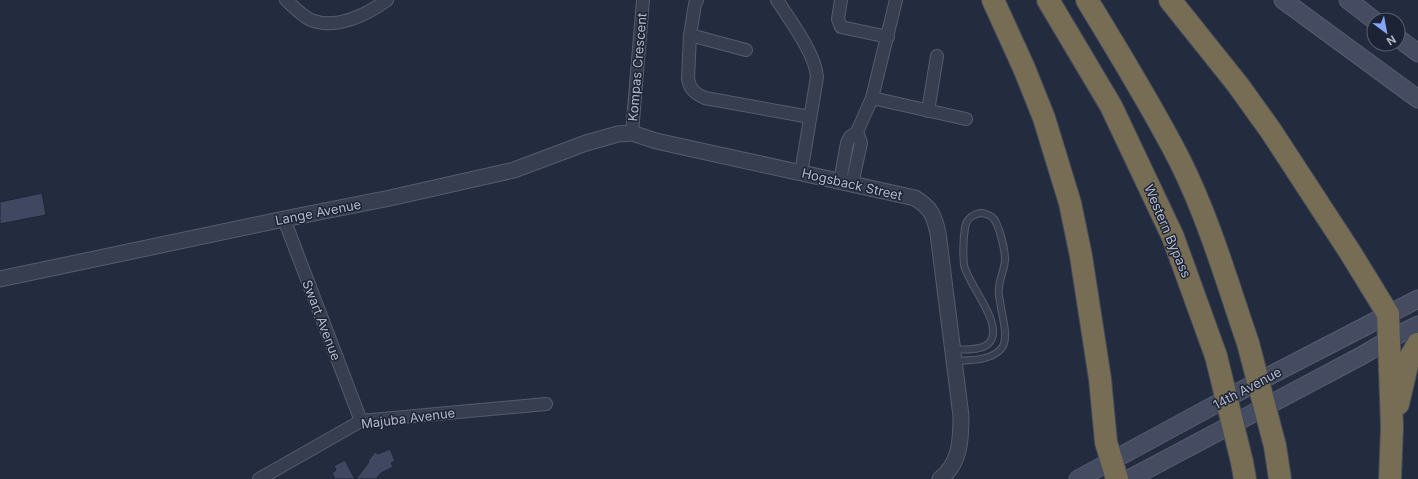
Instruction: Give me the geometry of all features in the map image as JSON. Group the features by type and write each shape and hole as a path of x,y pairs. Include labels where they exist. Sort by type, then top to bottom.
{"highway":[{"path":"993,0 1024,68 1038,104 1070,203 1081,256 1100,379 1106,442 1114,470"},
{"name":"Western Bypass","path":"1048,0 1111,106 1173,237 1216,356 1244,470"},
{"path":"1087,0 1180,161 1206,221 1248,343 1275,446 1280,479"},
{"path":"1170,0 1238,85 1271,131 1350,252 1388,314 1392,427 1390,479"},
{"path":"1392,427 1408,361 1418,344"}],"main road":[{"path":"1283,0 1418,99"},
{"path":"1348,0 1366,14"},
{"path":"1406,44 1418,53"},
{"name":"14th Avenue","path":"1078,479 1114,470 1244,389 1418,299"},
{"name":"14th Avenue","path":"1129,479 1418,325"}],"street":[{"path":"286,0 309,19 328,23 351,19 374,9 387,0"},
{"name":"Kompas Crescent","path":"632,133 643,0"},
{"path":"696,0 690,35 688,79 689,85 693,91 705,98 810,117"},
{"path":"777,0 816,65 817,77 801,173"},
{"path":"841,0 838,19 841,27 888,37"},
{"path":"846,182 861,143 857,132 872,98 896,0"},
{"path":"690,35 746,50"},
{"path":"928,111 937,56"},
{"path":"872,98 966,119"},
{"name":"Hogsback Street","path":"632,133 656,141 915,198 932,213 938,233 961,416 961,438 954,463 947,474 940,479"},
{"name":"Lange Avenue","path":"0,278 492,176 514,170 602,138 618,134 632,133"},
{"name":"Swart Avenue","path":"284,218 361,421"},
{"name":"Majuba Avenue","path":"259,479 361,421 546,404"}],"lane":[{"path":"982,213 992,217 998,225 1005,259 998,289 1005,332 1005,344 1001,350 993,355 980,359 953,355 987,345 992,339 994,331 989,314 964,265 963,239 965,224 972,216 982,213"}],"building":[{"path":"42,193 46,215 0,224 0,202"},
{"path":"390,449 395,461 391,463 393,467 381,473 376,479 356,479 375,452 378,454"},
{"path":"345,460 355,479 335,479 332,473 336,470 334,466"}]}
